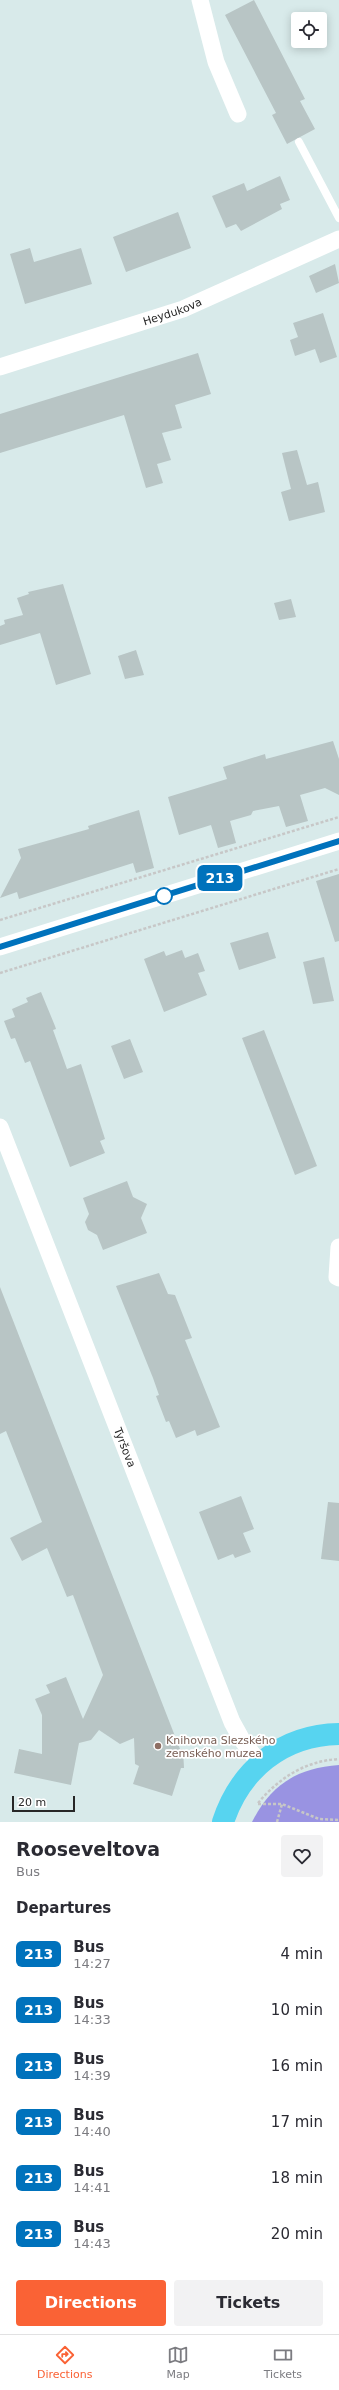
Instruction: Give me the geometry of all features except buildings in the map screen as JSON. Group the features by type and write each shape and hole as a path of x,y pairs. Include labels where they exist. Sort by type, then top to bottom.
{"main road":[{"path":"223,1822 237,1789 260,1764 291,1744 312,1738 339,1734"}],"street":[{"path":"200,0 216,62 238,114"},
{"name":"Heydukova","path":"0,367 183,310 339,239"},
{"path":"0,947 339,841"},
{"name":"Tyršova","path":"0,1127 232,1722 242,1740 260,1764"},
{"path":"339,1247 337,1278 339,1278"}],"lane":[{"path":"299,142 339,218"}],"path":[{"path":"0,920 339,817"},
{"path":"0,973 339,869"},
{"path":"339,1759 313,1763 296,1770 270,1789 258,1804 282,1804 319,1819 339,1820"},
{"path":"277,1822 282,1804"}],"shaded area":[{"path":"339,1765 339,1822 252,1822 268,1797 287,1780 298,1774 311,1770"}],"bus line":[{"name":"213","path":"0,947 339,841"}],"place":[{"name":"Knihovna Slezského zemského muzea","path":"158,1746"}]}
